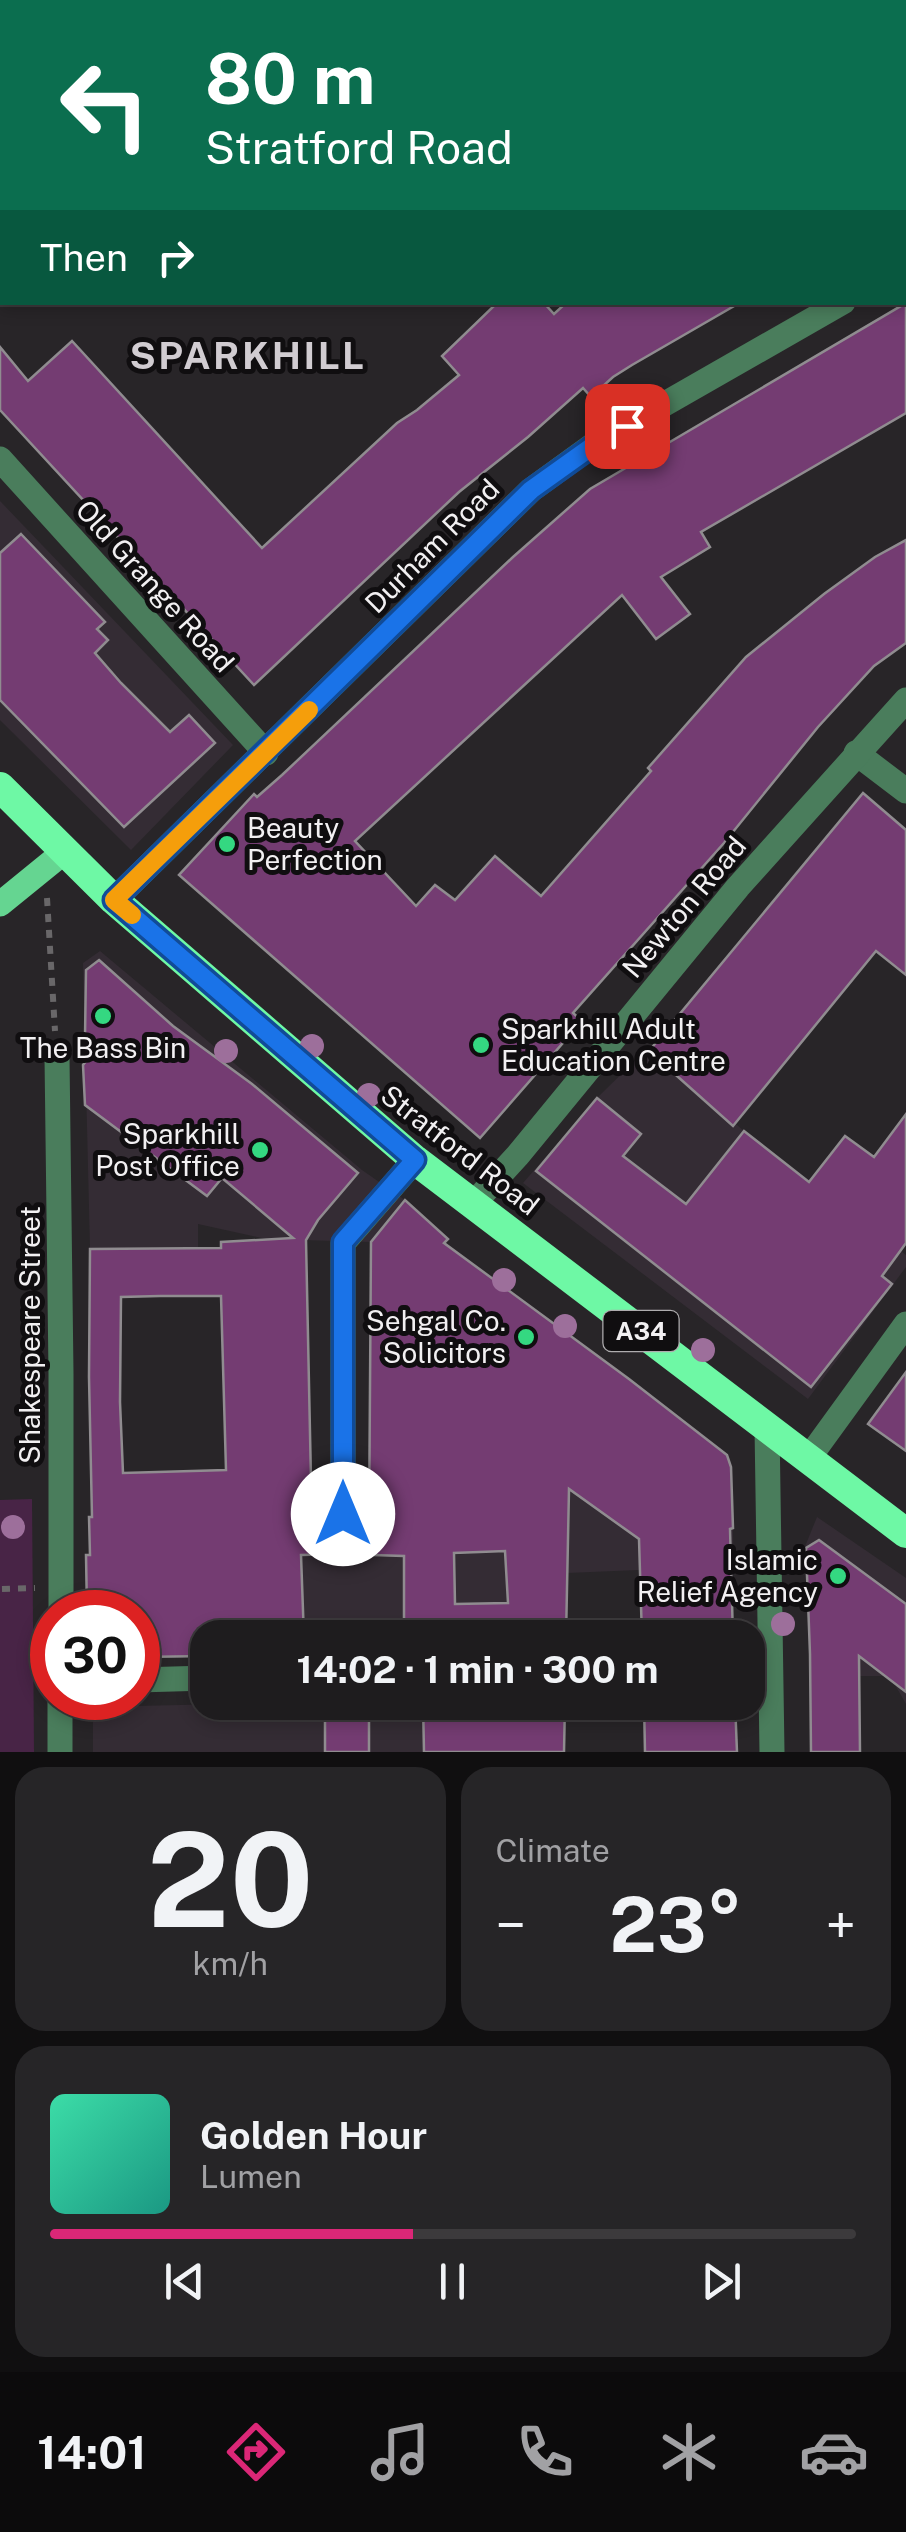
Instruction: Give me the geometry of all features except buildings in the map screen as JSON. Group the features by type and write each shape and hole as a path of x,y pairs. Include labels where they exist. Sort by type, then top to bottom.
{"highway":[{"name":"Stratford Road","path":"0,786 54,860 114,900 415,1160 906,1534"}],"main road":[{"path":"0,904 54,860"}],"street":[{"name":"Durham Road","path":"114,900 531,490 594,445 839,305"},
{"name":"Old Grange Road","path":"0,459 266,753"},
{"name":"Newton Road","path":"474,1203 738,887 906,700"},
{"path":"856,753 906,791"},
{"name":"Shakespeare Street","path":"57,1057 62,1373 60,1590"},
{"path":"343,1514 343,1242 415,1160"},
{"path":"808,1459 906,1324"},
{"path":"767,1427 772,1752"},
{"path":"160,1679 190,1679"},
{"path":"60,1720 60,1752"}],"path":[{"path":"54,860 57,1057"}],"shaded area":[{"path":"0,501 233,745 131,850 0,720"},
{"path":"100,951 362,1170 405,1200 448,1239 445,1244 727,1455 731,1467 734,1566 567,1573 566,1620 303,1620 301,1555 454,1555 496,1551 371,1277 370,1242 266,1239 198,1224 198,1247 90,1249 83,963"},
{"path":"648,1048 744,1131 906,1255 906,1267 808,1399 523,1183 599,1096"},
{"path":"32,1499 30,1720 34,1720 34,1752 0,1752 0,1500"},
{"name":"Islamic Relief Agency","path":"817,1517 906,1578 906,1704 890,1676 860,1676 859,1654 810,1654 804,1549"},
{"path":"160,1705 190,1705 190,1720 565,1720 565,1752 93,1752 93,1720 160,1720"}],"slow traffic":[{"path":"132,915 114,900 309,710"}],"place":[{"name":"Beauty Perfection","path":"227,844"},
{"name":"The Bass Bin","path":"103,1016"},
{"name":"Sparkhill Adult Education Centre","path":"481,1045"},
{"name":"Sparkhill Post Office","path":"260,1150"},
{"name":"Sehgal Co. Solicitors","path":"526,1337"},
{"name":"Islamic Relief Agency","path":"838,1576"}],"district":[{"name":"SPARKHILL","path":"248,356"}],"route":[{"path":"343,1514 343,1242 415,1160 114,900 531,490 627,426"}]}
